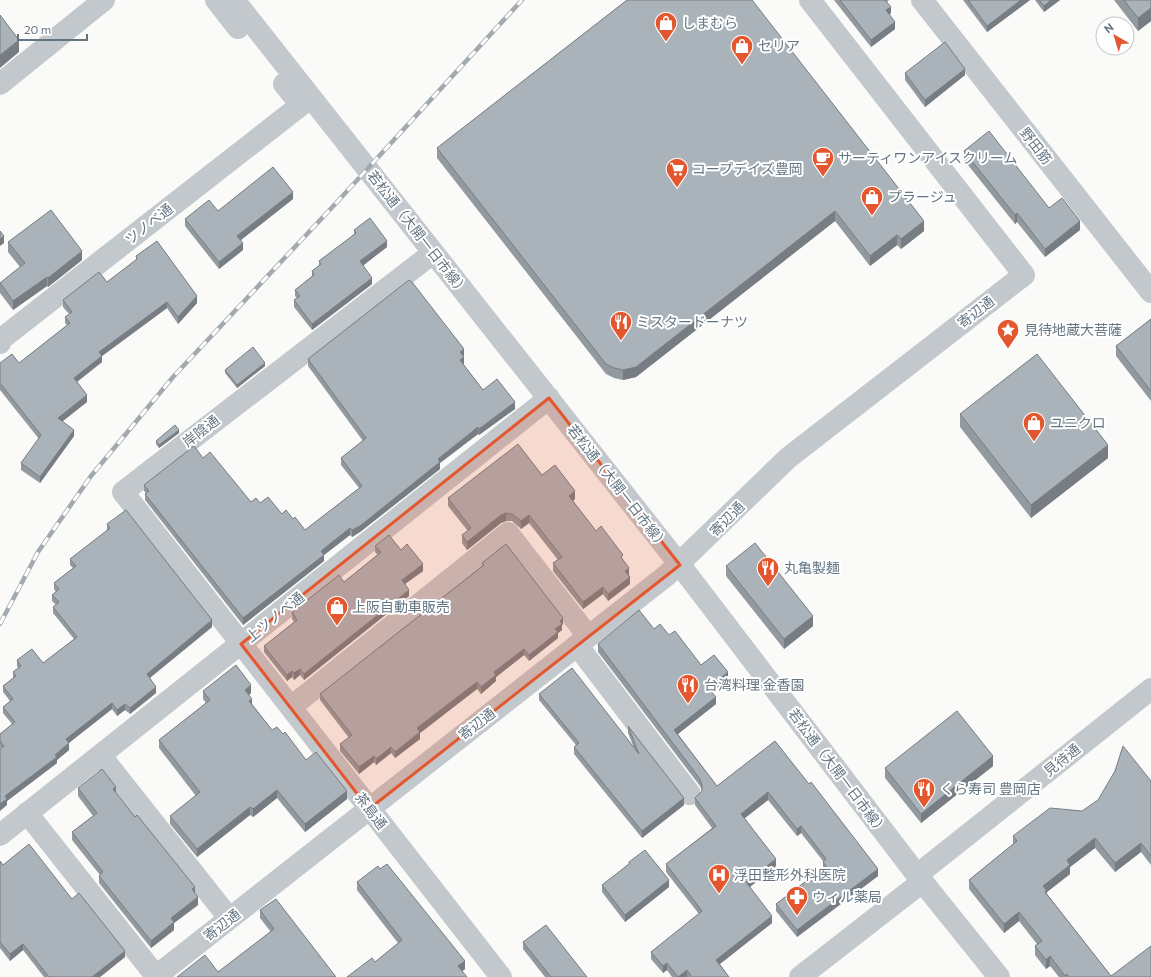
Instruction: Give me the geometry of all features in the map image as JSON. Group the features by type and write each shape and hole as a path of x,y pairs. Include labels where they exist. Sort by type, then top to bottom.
{"street":[{"path":"0,84 104,0"},
{"name":"ツノベ通","path":"0,343 0,340 301,105 216,0"},
{"name":"若松通（大開一日市線）","path":"234,0 680,565 919,878 999,977"},
{"name":"寄辺通","path":"156,976 680,565 788,458 1024,275 810,0"},
{"name":"野田筋","path":"922,0 1151,292"},
{"name":"岸陰通","path":"241,644 122,492 433,253"},
{"name":"上ツノベ通","path":"0,835 549,398"},
{"path":"291,707 508,533 690,794"},
{"name":"茶島通","path":"241,644 500,977"},
{"name":"見待通","path":"800,977 1151,689"},
{"path":"101,756 229,918"},
{"path":"27,813 156,976"}],"highlighted area":[{"path":"549,398 680,565 369,809 241,644"}],"building":[{"name":"コープデイズ豊岡","path":"627,0 752,0 924,221 901,239 897,235 870,256 835,211 636,367 623,370 606,364 437,148"},
{"path":"840,0 885,0 891,7 886,10 895,22 871,40"},
{"path":"968,0 1021,0 987,26"},
{"path":"1039,0 1051,0 1044,6"},
{"path":"1124,0 1151,0 1151,8 1138,18"},
{"path":"0,15 19,40 0,55"},
{"path":"945,42 965,69 925,100 905,73"},
{"path":"989,131 1049,208 1062,198 1080,221 1045,249 1017,213 1015,215 964,151"},
{"path":"273,167 293,192 237,236 243,243 219,262 185,219 209,200 218,211"},
{"path":"51,210 82,251 48,278 47,277 13,301 0,283 25,263 8,242"},
{"path":"370,218 387,241 360,261 372,278 312,324 294,300 300,296 295,290 314,275 312,271 321,264 319,261 356,233 354,230"},
{"path":"0,231 4,236 0,239"},
{"path":"157,241 197,296 178,317 167,302 99,352 102,356 74,378 87,395 58,418 74,430 40,477 21,463 41,435 0,383 0,363 12,354 19,363 70,323 65,317 72,312 63,300 99,272 107,282 137,259 136,256"},
{"path":"409,280 464,349 460,352 464,357 460,360 483,390 497,379 515,402 479,429 478,427 438,459 440,462 360,526 352,530 350,528 321,551 324,555 243,618 145,494 149,491 144,485 194,446 203,458 210,452 251,502 256,498 260,503 268,497 282,514 286,510 293,519 295,517 305,530 362,486 341,458 366,438 308,359"},
{"path":"1151,319 1151,391 1116,346"},
{"path":"253,347 265,363 237,385 225,370"},
{"name":"ユニクロ","path":"1037,354 1108,445 1031,505 960,414"},
{"path":"175,425 179,430 159,445 156,441"},
{"path":"518,444 542,475 555,465 575,491 569,496 596,531 601,526 623,555 621,557 629,568 625,571 630,577 608,594 603,587 583,602 553,563 562,557 529,515 521,521 512,514 506,513 501,515 467,542 462,535 471,528 448,498"},
{"path":"126,510 212,620 147,674 156,687 130,708 125,704 117,710 112,703 66,739 69,743 55,755 57,757 5,796 7,799 0,804 0,749 4,746 0,741 0,734 15,722 3,707 13,699 3,686 16,676 13,672 21,666 17,660 32,649 43,663 77,637 53,607 59,602 52,595 59,589 54,583 76,566 70,559 110,528 107,524"},
{"path":"389,535 401,550 407,544 423,564 402,580 409,590 304,674 300,669 294,673 292,671 287,675 264,646 297,620 292,612 339,575 344,582 381,552 375,546"},
{"path":"755,543 813,616 784,639 726,566"},
{"path":"506,544 563,618 560,621 562,624 555,629 558,632 529,655 524,649 494,672 496,675 481,687 477,682 417,728 420,732 395,752 391,747 376,759 374,756 359,767 340,744 352,735 320,694 484,565 482,563"},
{"path":"639,610 654,629 660,624 669,635 675,631 701,665 714,655 728,672 708,688 716,697 674,730 717,786 775,741 809,784 811,782 878,869 797,930 776,904 826,866 823,862 826,859 801,826 797,829 768,792 741,814 776,859 746,882 772,916 716,960 729,977 692,977 687,970 678,977 667,963 663,966 651,952 702,911 666,864 716,826 695,798 702,791 700,779 598,644"},
{"path":"236,665 251,685 245,690 252,699 249,701 272,730 277,727 283,734 285,732 306,760 316,752 347,791 305,824 277,790 253,809 250,807 197,849 170,816 200,792 159,740 210,700 203,691"},
{"path":"572,668 639,754 628,726 684,798 642,831 574,747 579,743 539,694"},
{"path":"957,711 993,756 921,814 885,768"},
{"path":"1123,746 1151,781 1151,856 1141,843 1115,863 1095,838 1067,860 1070,865 1043,886 1047,891 1045,892 1111,976 1151,946 1151,976 1069,977 1067,974 1065,976 1050,956 1046,960 1035,946 1042,941 1019,912 1004,924 969,880 1017,841 1013,836 1050,808 1082,811 1098,800 1115,771"},
{"path":"102,769 116,787 113,789 135,817 137,815 195,887 192,889 198,897 171,918 174,922 151,941 99,876 103,872 72,832 97,813 78,788"},
{"path":"29,844 72,899 79,893 125,951 92,977 49,977 23,944 10,954 0,942 0,861 3,865"},
{"path":"645,850 669,880 625,915 602,885"},
{"path":"387,864 465,961 458,966 467,977 347,977 372,958 375,962 402,940 357,882 378,866 380,869"},
{"path":"276,899 336,977 177,977 205,955 218,972 274,929 260,910"},
{"path":"546,925 587,977 551,977 523,942"}],"railway":[{"path":"0,624 38,552 91,476 173,377 338,201 522,0"}],"place":[{"name":"しまむら","path":"666,42"},
{"name":"セリア","path":"742,66"},
{"name":"サーティワンアイスクリーム","path":"823,178"},
{"name":"コープデイズ豊岡","path":"677,188"},
{"name":"プラージュ","path":"872,216"},
{"name":"ミスタードーナツ","path":"621,342"},
{"name":"見待地蔵大菩薩","path":"1008,350"},
{"name":"ユニクロ","path":"1034,442"},
{"name":"丸亀製麺","path":"768,588"},
{"name":"上阪自動車販売","path":"337,626"},
{"name":"台湾料理 金香園","path":"688,704"},
{"name":"くら寿司 豊岡店","path":"924,808"},
{"name":"浮田整形外科医院","path":"719,894"},
{"name":"ウィル薬局","path":"797,916"}]}
